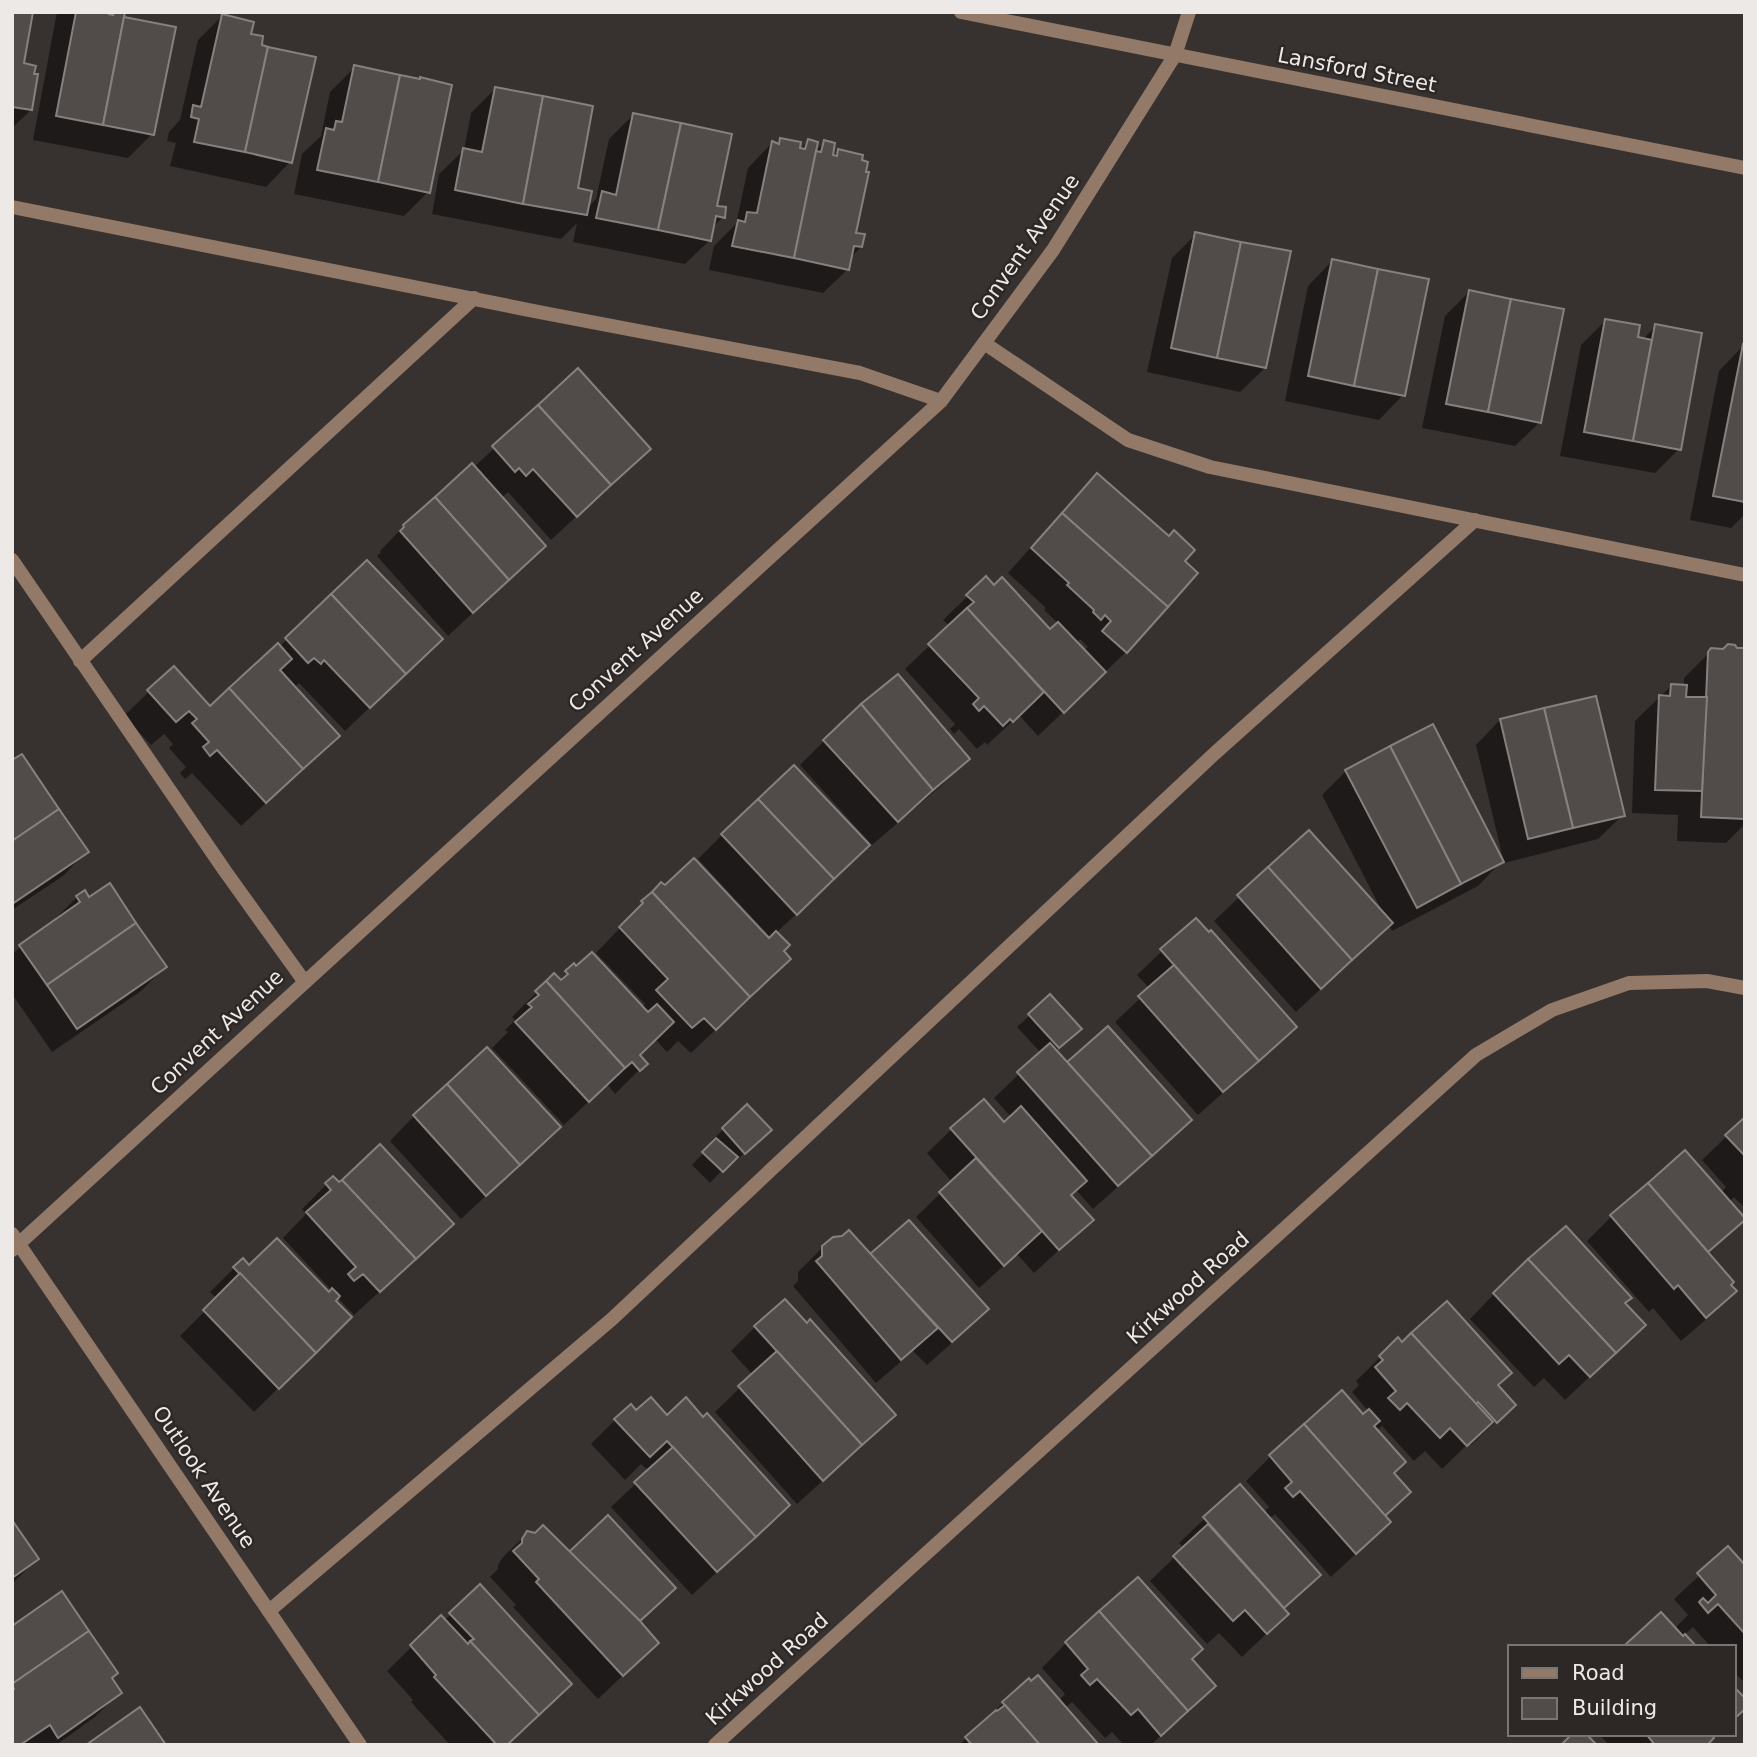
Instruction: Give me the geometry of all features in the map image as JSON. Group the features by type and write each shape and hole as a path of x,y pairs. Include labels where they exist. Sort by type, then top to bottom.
{"street":[{"name":"Lansford Street","path":"961,12 1745,168"},
{"name":"Convent Avenue","path":"14,1242 941,401 1053,250 1175,55 1189,12"},
{"path":"12,207 860,373 941,401"},
{"path":"80,661 474,298"},
{"path":"984,343 1128,440 1210,467 1745,575"},
{"path":"270,1611 612,1319 1214,754 1475,520"},
{"path":"12,560 225,871 304,981"},
{"name":"Kirkwood Road","path":"715,1745 1476,1055 1552,1010 1629,983 1707,981 1745,988"},
{"name":"Outlook Avenue","path":"14,1242 360,1745"}],"building":[{"path":"12,12 33,12 24,63 36,66 34,74 38,74 32,110 12,107"},
{"path":"76,12 110,12 109,14 113,15 114,12 125,12 103,125 56,116"},
{"path":"222,14 254,22 251,34 263,36 262,45 268,47 245,152 194,142 199,119 191,117 193,105 201,107"},
{"path":"124,17 176,27 154,135 103,125"},
{"path":"268,47 316,57 292,163 245,152"},
{"path":"354,65 400,75 378,182 317,170 326,128 334,130 336,121 342,122"},
{"path":"400,75 452,85 430,193 378,182"},
{"path":"495,87 543,96 523,204 455,190 463,148 482,152"},
{"path":"543,96 593,106 578,188 592,191 587,215 523,204"},
{"path":"633,113 681,123 658,230 596,218 602,191 616,195"},
{"path":"681,123 732,134 717,206 726,207 725,218 716,216 711,241 658,230"},
{"path":"780,138 801,142 800,148 805,149 808,139 818,142 794,258 732,246 738,220 745,222 747,212 757,213 772,141 779,144"},
{"path":"824,140 835,143 833,155 837,156 838,149 863,155 862,160 868,162 866,172 869,172 856,233 865,234 862,247 854,246 849,270 794,258 816,151 821,152"},
{"path":"1195,232 1241,242 1217,358 1171,348"},
{"path":"1241,242 1291,251 1266,368 1217,358"},
{"path":"1332,259 1378,269 1354,386 1308,376"},
{"path":"1378,269 1429,279 1405,396 1354,386"},
{"path":"1469,290 1511,299 1488,412 1446,404"},
{"path":"1511,299 1564,309 1541,423 1488,412"},
{"path":"1605,319 1640,325 1638,337 1652,340 1633,441 1584,432"},
{"path":"1655,324 1702,333 1681,450 1633,441"},
{"path":"1743,344 1745,345 1745,502 1713,496"},
{"path":"578,368 651,449 611,485 538,405"},
{"path":"538,405 611,485 577,517 533,469 526,476 519,468 515,472 492,446"},
{"path":"472,463 546,546 509,580 435,497"},
{"path":"1097,473 1169,536 1174,530 1195,550 1185,561 1198,573 1168,607 1062,513"},
{"path":"435,497 509,580 473,613 400,531 403,525"},
{"path":"1062,513 1168,607 1127,653 1102,631 1111,621 1105,615 1101,620 1067,585 1069,583 1031,548"},
{"path":"367,560 443,639 406,674 331,594"},
{"path":"986,576 994,585 1002,577 1050,629 1058,622 1106,672 1064,713 967,608 974,602 966,595"},
{"path":"331,594 406,674 370,708 324,660 321,664 314,658 308,663 285,638"},
{"path":"967,608 1044,692 1013,722 1010,719 1003,726 984,706 979,711 973,704 979,698 928,644"},
{"path":"278,643 292,659 280,670 340,736 303,769 229,688"},
{"path":"1728,644 1745,648 1745,819 1701,817 1708,652 1711,648 1723,649"},
{"path":"174,666 210,706 229,688 303,769 266,803 217,750 210,756 203,747 209,742 192,723 197,719 189,711 176,722 147,690"},
{"path":"898,674 970,759 933,790 861,704"},
{"path":"1671,684 1687,685 1686,697 1707,697 1702,791 1655,790 1659,695 1670,696"},
{"path":"1596,696 1625,816 1573,828 1544,708"},
{"path":"861,704 933,790 898,822 823,740"},
{"path":"1544,708 1573,828 1528,839 1500,719"},
{"path":"1433,724 1504,862 1461,884 1390,746"},
{"path":"1390,746 1461,884 1417,908 1345,770"},
{"path":"22,754 59,809 12,841 12,760"},
{"path":"794,765 870,845 834,879 758,799"},
{"path":"758,799 834,879 797,915 721,834"},
{"path":"59,809 89,852 12,904 12,841"},
{"path":"1309,830 1393,923 1352,960 1268,867"},
{"path":"694,858 769,938 776,931 790,945 784,951 791,959 750,997 652,892 661,882 665,885"},
{"path":"1268,867 1352,960 1321,989 1237,895"},
{"path":"110,883 136,923 47,985 19,945 80,902 76,896 85,890 89,897"},
{"path":"652,892 750,997 716,1030 704,1018 692,1028 656,990 668,979 619,927"},
{"path":"1196,918 1209,932 1211,930 1297,1027 1259,1061 1160,949"},
{"path":"136,923 167,967 77,1029 47,985"},
{"path":"592,952 648,1012 657,1004 674,1022 640,1055 648,1064 640,1071 632,1062 625,1068 546,981 554,973 561,980 568,974 565,971 574,963 576,966"},
{"path":"1174,965 1259,1061 1223,1092 1138,996"},
{"path":"546,981 625,1068 589,1102 515,1022 532,1007 528,1004 539,995 535,991"},
{"path":"1050,994 1082,1029 1059,1048 1028,1014"},
{"path":"1108,1026 1192,1120 1152,1156 1067,1062"},
{"path":"1050,1043 1152,1156 1118,1186 1017,1072"},
{"path":"487,1047 561,1127 520,1165 447,1084"},
{"path":"447,1084 520,1165 486,1196 413,1115"},
{"path":"984,1099 1004,1122 1021,1106 1087,1181 1071,1195 1094,1220 1059,1250 950,1128"},
{"path":"747,1104 772,1130 745,1154 722,1128"},
{"path":"1745,1117 1745,1156 1725,1135"},
{"path":"716,1138 738,1157 723,1172 702,1152"},
{"path":"380,1144 454,1224 416,1259 342,1180"},
{"path":"1685,1150 1745,1218 1708,1252 1648,1183"},
{"path":"976,1158 1042,1231 1004,1266 939,1192"},
{"path":"333,1176 339,1182 342,1180 416,1259 380,1292 363,1274 354,1281 348,1274 356,1267 306,1212 331,1190 325,1183"},
{"path":"1648,1183 1734,1282 1731,1285 1737,1291 1706,1318 1678,1285 1674,1289 1610,1215"},
{"path":"909,1220 989,1309 952,1342 870,1254"},
{"path":"1566,1226 1632,1298 1625,1303 1646,1325 1616,1353 1528,1259"},
{"path":"849,1230 938,1328 901,1360 816,1261 822,1256 822,1246 833,1237 842,1236"},
{"path":"277,1238 329,1292 332,1288 340,1296 336,1301 352,1317 316,1353 233,1267 243,1258 249,1265"},
{"path":"1528,1259 1616,1353 1590,1377 1569,1355 1559,1364 1493,1293"},
{"path":"240,1273 316,1353 279,1389 203,1310"},
{"path":"785,1299 807,1323 810,1319 896,1415 862,1445 754,1326"},
{"path":"1447,1301 1512,1373 1498,1385 1516,1405 1497,1423 1478,1402 1476,1405 1411,1333"},
{"path":"1411,1333 1493,1422 1467,1446 1450,1428 1440,1438 1407,1403 1400,1410 1388,1398 1396,1391 1375,1367 1383,1360 1379,1356 1398,1337 1402,1342"},
{"path":"777,1351 862,1445 823,1481 738,1386"},
{"path":"1342,1390 1363,1414 1369,1409 1380,1421 1374,1426 1406,1462 1394,1473 1411,1492 1385,1516 1304,1424"},
{"path":"651,1397 667,1415 686,1397 703,1417 707,1413 790,1505 756,1537 667,1441 650,1457 614,1419 631,1404 636,1410"},
{"path":"1304,1424 1391,1522 1356,1554 1300,1491 1293,1497 1285,1488 1292,1482 1269,1455"},
{"path":"673,1447 756,1537 717,1572 634,1482"},
{"path":"1240,1484 1321,1575 1284,1608 1203,1517"},
{"path":"608,1515 676,1588 640,1621 569,1552"},
{"path":"12,1520 39,1559 12,1578"},
{"path":"1208,1524 1289,1614 1267,1634 1245,1610 1233,1621 1173,1556"},
{"path":"543,1525 659,1643 623,1676 536,1582 539,1579 513,1551 522,1543 527,1531 535,1533"},
{"path":"1728,1546 1745,1565 1745,1634 1718,1604 1708,1613 1699,1602 1703,1598 1708,1603 1716,1595 1697,1573"},
{"path":"1138,1577 1203,1649 1192,1659 1216,1686 1188,1711 1099,1611"},
{"path":"480,1584 572,1684 539,1715 470,1641 474,1639 449,1613"},
{"path":"62,1591 89,1631 12,1684 12,1626"},
{"path":"1099,1611 1188,1711 1161,1736 1138,1709 1131,1715 1097,1679 1090,1685 1081,1675 1088,1669 1065,1642"},
{"path":"1661,1612 1695,1645 1627,1645"},
{"path":"441,1615 468,1644 470,1641 539,1715 507,1745 497,1745 434,1677 436,1675 410,1645"},
{"path":"89,1631 118,1673 112,1678 122,1693 58,1738 50,1725 20,1745 12,1745 12,1684"},
{"path":"1038,1675 1099,1745 1040,1745 1002,1702 1029,1678 1031,1681"},
{"path":"1736,1689 1745,1698 1745,1709 1736,1717"},
{"path":"1005,1705 1040,1745 972,1745 965,1737"},
{"path":"140,1707 166,1745 86,1745"},
{"path":"1570,1736 1588,1736 1597,1745 1561,1745"},
{"path":"1648,1736 1714,1738 1707,1745 1655,1745"}]}
